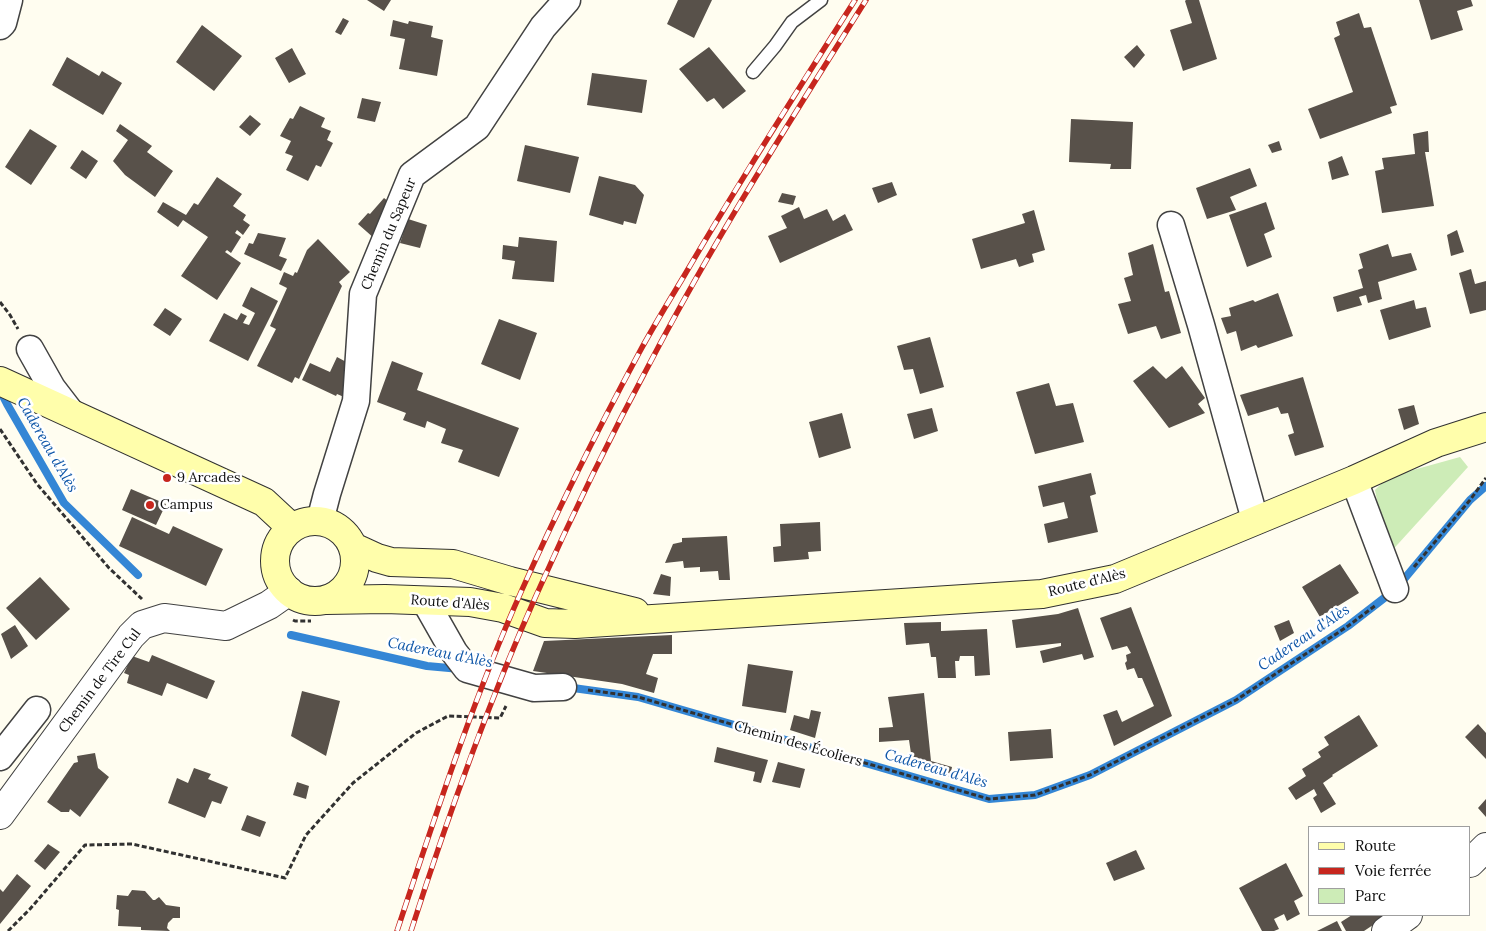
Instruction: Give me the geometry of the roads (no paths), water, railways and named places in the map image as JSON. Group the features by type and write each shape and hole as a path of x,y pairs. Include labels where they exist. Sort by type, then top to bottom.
{"main road":[{"path":"0,381 264,502 292,528"},
{"name":"Route d'Alès","path":"326,600 385,599 470,602 503,608 545,624 575,624 1042,594 1115,579 1354,480 1436,443 1486,427"},
{"path":"311,521 320,521 331,524 348,538 355,560 353,573 347,585 338,594 326,600 313,601 300,598 289,591 281,582 276,571 275,559 278,547 284,536 292,528 311,521"},
{"name":"Route d'Alès","path":"352,547 391,562 453,564 510,582 661,618"}],"street":[{"path":"0,26 3,23 8,0"},
{"name":"Chemin du Sapeur","path":"320,521 356,401 363,294 412,175 477,127 543,27 567,0"},
{"path":"1171,226 1201,325 1255,520"},
{"path":"30,349 52,388 61,409"},
{"path":"1354,480 1395,589"},
{"name":"Chemin de Tire Cul","path":"0,815 131,636 142,625 164,618 226,626 269,605 289,591"},
{"path":"425,601 454,652 467,669 534,688 563,687"},
{"path":"0,757 37,710"},
{"path":"1471,862 1486,847"},
{"path":"1386,931 1407,916"}],"lane":[{"path":"753,72 792,22 821,0"}],"waterway":[{"name":"Cadereau d'Alès","path":"0,390 64,503 138,575"},
{"name":"Cadereau d'Alès","path":"1400,584 1470,500 1486,486"},
{"name":"Cadereau d'Alès","path":"566,687 638,697 989,799 1035,795 1090,775 1236,700 1348,626 1392,592"},
{"name":"Cadereau d'Alès","path":"291,635 427,666 460,669"}],"railway":[{"path":"397,931 486,675 521,592 578,471 623,382 661,314 747,171 855,0"},
{"path":"411,931 453,805 500,680 535,598 591,477 636,388 702,267 810,88 866,0"}],"place":[{"name":"9 Arcades","path":"167,478"},
{"name":"Campus","path":"150,505"}]}
